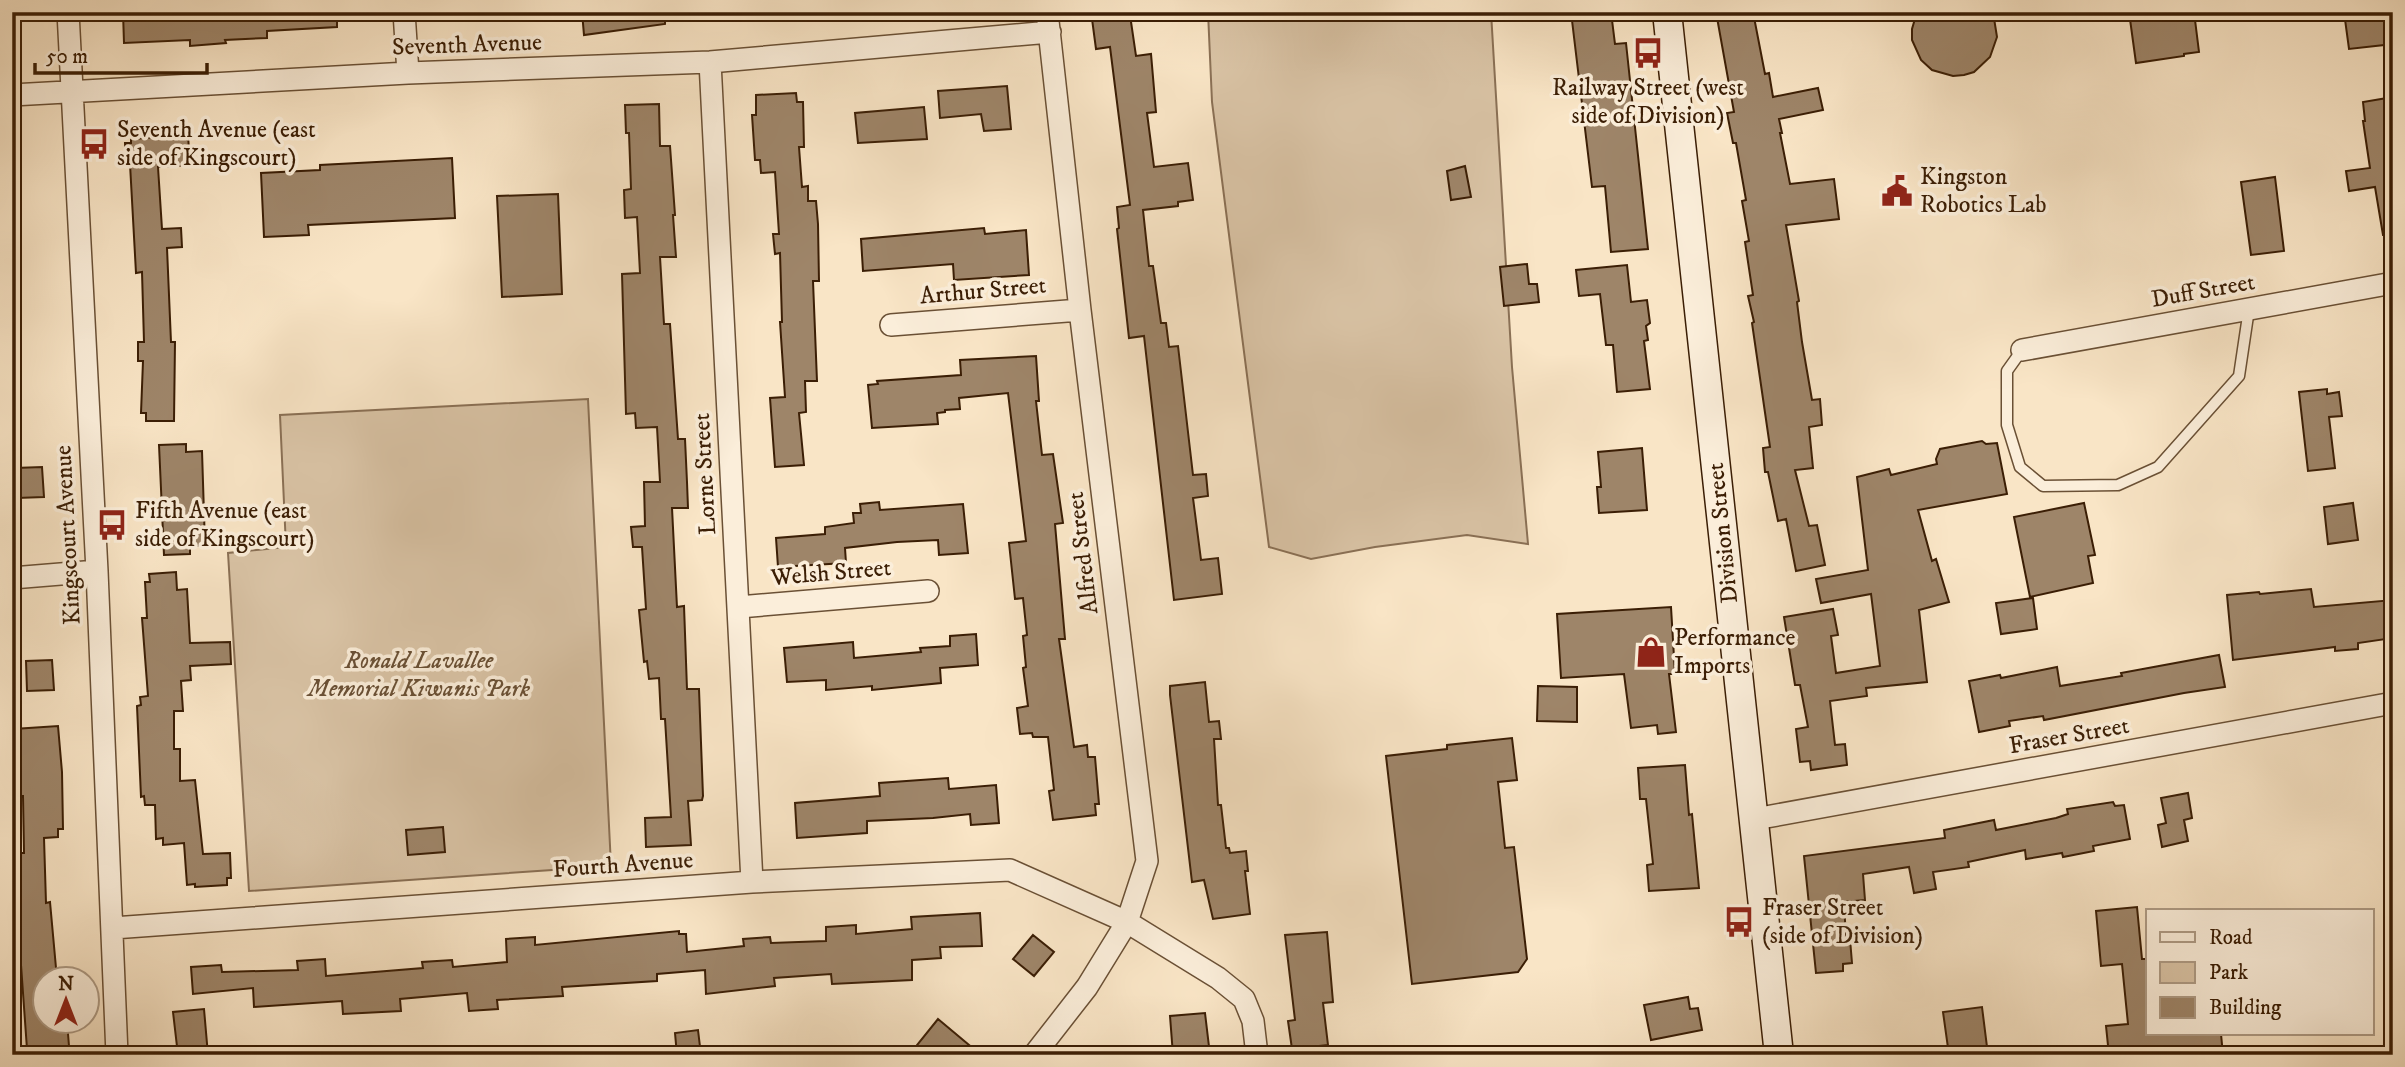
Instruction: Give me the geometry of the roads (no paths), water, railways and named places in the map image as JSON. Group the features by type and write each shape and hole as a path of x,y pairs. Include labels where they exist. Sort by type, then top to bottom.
{"main road":[{"name":"Division Street","path":"1667,12 1779,1055"}],"street":[{"name":"Kingscourt Avenue","path":"68,12 97,571 117,1055"},
{"path":"404,12 408,73"},
{"name":"Seventh Avenue","path":"12,95 408,73 709,62 1049,22"},
{"name":"Alfred Street","path":"1034,1055 1087,987 1127,922 1147,860 1080,310 1049,22"},
{"name":"Lorne Street","path":"709,62 752,882"},
{"name":"Duff Street","path":"2022,350 2393,283"},
{"name":"Arthur Street","path":"891,325 1080,310"},
{"path":"12,578 97,571"},
{"name":"Welsh Street","path":"739,607 928,591"},
{"name":"Fraser Street","path":"1755,819 2393,704"},
{"name":"Fourth Avenue","path":"113,928 752,882 1010,870 1127,922 1218,978 1244,999 1254,1021 1257,1055"}],"lane":[{"path":"2022,350 2007,371 2006,391 2007,425 2020,467 2043,486 2118,485 2158,467 2239,376 2249,309"}],"place":[{"name":"Railway Street (west side of Division)","path":"1648,53"},
{"name":"Seventh Avenue (east side of Kingscourt)","path":"94,144"},
{"name":"Kingston Robotics Lab","path":"1897,191"},
{"name":"Fifth Avenue (east side of Kingscourt)","path":"112,525"},
{"name":"Performance Imports","path":"1651,652"},
{"name":"Fraser Street (side of Division)","path":"1739,922"}],"park label":[{"name":"Ronald Lavallee Memorial Kiwanis Park","path":"419,675"}]}
